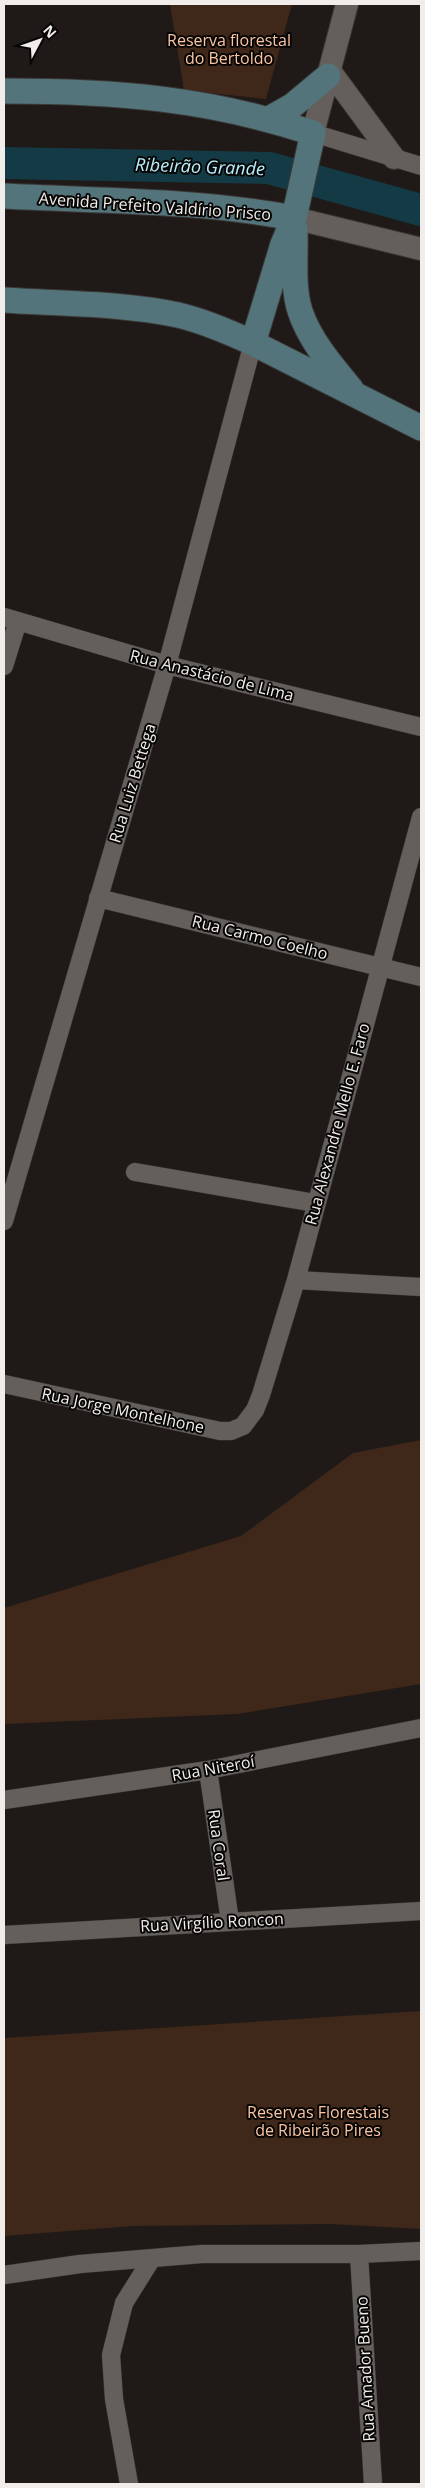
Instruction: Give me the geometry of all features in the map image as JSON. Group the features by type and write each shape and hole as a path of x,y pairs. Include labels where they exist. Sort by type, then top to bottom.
{"main road":[{"path":"269,119 292,106 329,74"},
{"path":"4,91 142,95 208,105 269,119 313,134 296,207 253,343"},
{"name":"Avenida Prefeito Valdírio Prisco","path":"4,196 248,210 296,207"},
{"path":"296,207 296,287 300,311 327,360 357,397"},
{"path":"4,300 136,308 180,316 225,331 253,343 421,428"}],"street":[{"path":"347,4 313,134 421,166"},
{"path":"329,74 394,158"},
{"name":"Avenida Prefeito Valdírio Prisco","path":"296,207 421,249"},
{"name":"Rua Luiz Bettega","path":"4,1220 167,665 253,343"},
{"path":"4,666 11,619"},
{"name":"Rua Anastácio de Lima","path":"11,619 167,665 421,727"},
{"name":"Rua Alexandre Mello E. Faro","path":"242,1426 255,1410 261,1394 296,1280 315,1203 421,817"},
{"name":"Rua Carmo Coelho","path":"98,898 421,977"},
{"path":"135,1172 315,1203"},
{"path":"296,1280 416,1286 421,1272"},
{"name":"Rua Jorge Montelhone","path":"4,1384 220,1431 232,1431 242,1426"},
{"name":"Rua Niteroí","path":"4,1800 208,1770 421,1728"},
{"name":"Rua Coral","path":"208,1770 230,1921"},
{"name":"Rua Virgílio Roncon","path":"4,1935 421,1911"},
{"path":"4,2275 80,2264 151,2260 202,2254 359,2254 421,2251"},
{"name":"Rua Amador Bueno","path":"359,2254 373,2484"},
{"path":"130,2484 114,2399 111,2355 124,2303 151,2260"}],"green space":[{"name":"Reserva florestal do Bertoldo","path":"170,4 292,4 266,99 184,90"},
{"path":"421,1440 421,1684 237,1714 4,1724 4,1608 241,1536 353,1453"},
{"name":"Reservas Florestais de Ribeirão Pires","path":"421,2011 421,2229 330,2224 132,2226 4,2236 4,2038"}],"waterway":[{"name":"Ribeirão Grande","path":"4,163 269,168 421,210"}]}
